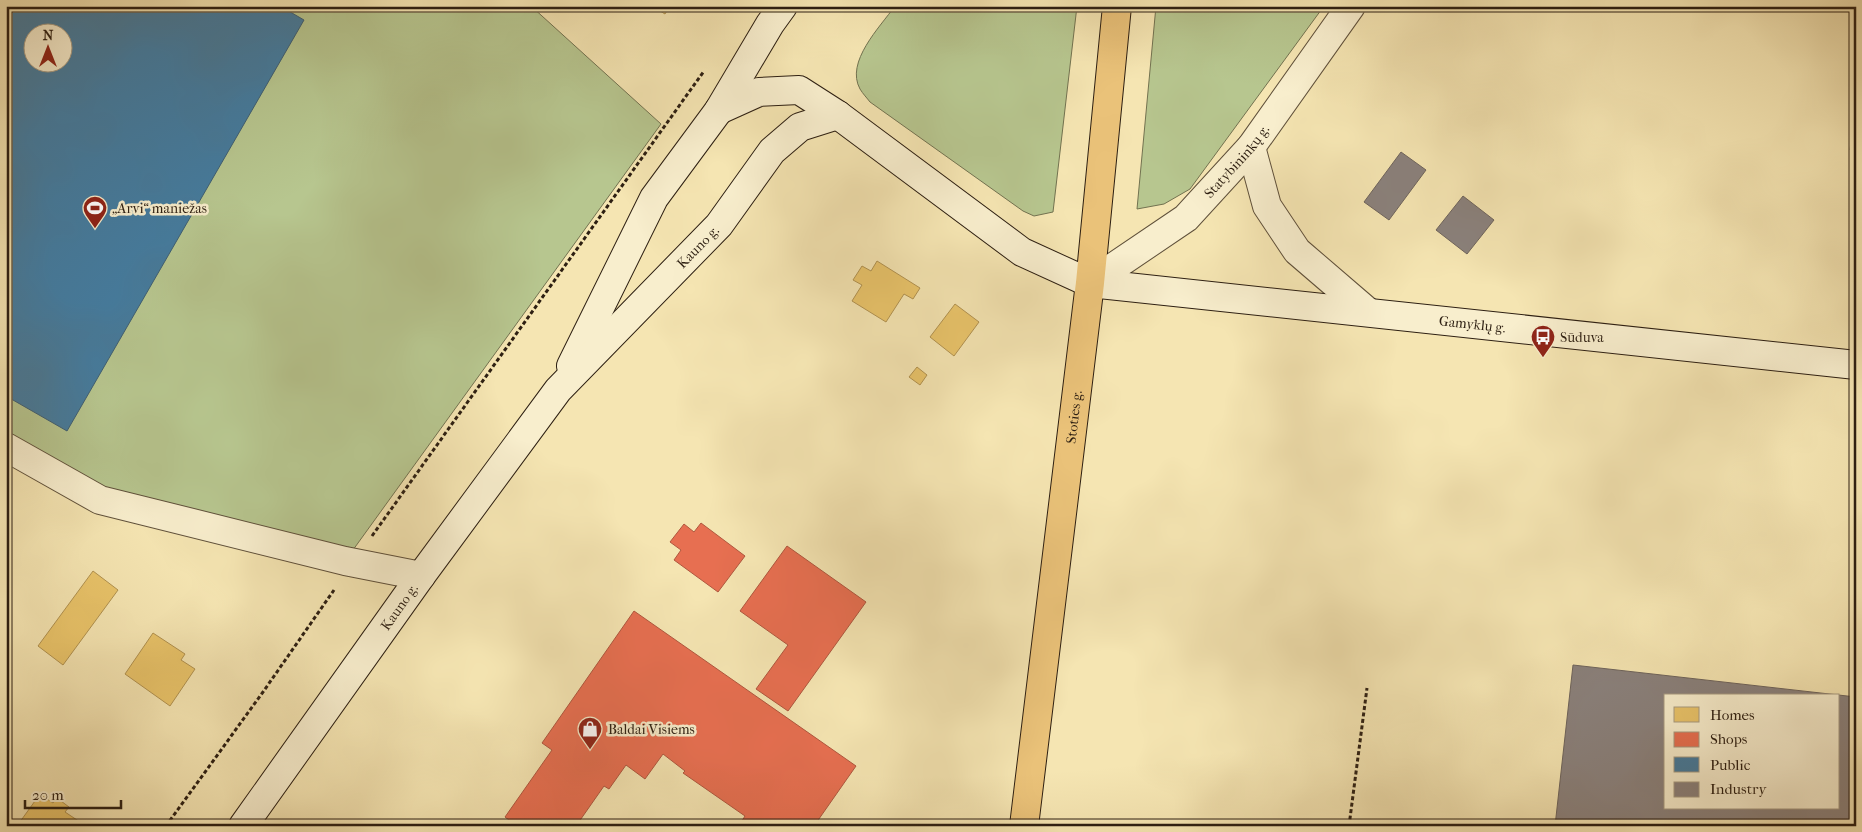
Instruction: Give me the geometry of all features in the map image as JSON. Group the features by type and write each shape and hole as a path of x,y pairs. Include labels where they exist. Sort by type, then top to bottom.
{"main road":[{"name":"Kauno g.","path":"558,390 654,198 719,110 770,24 783,6"},
{"name":"Stoties g.","path":"1024,826 1090,283 1117,6"},
{"name":"Statybininkų g.","path":"1090,283 1186,218 1250,147 1351,6"},
{"name":"Kauno g.","path":"719,110 759,92 799,90 838,116 1022,252 1090,283"},
{"name":"Kauno g.","path":"243,826 420,576 558,390 720,225 772,151 800,127 838,116"},
{"path":"1250,147 1267,206 1296,251 1368,312"},
{"name":"Gamyklų g.","path":"1090,283 1856,365"},
{"path":"6,447 100,500 352,563 420,576"}],"path":[{"path":"166,826 264,692 352,563 704,71"},
{"path":"1349,826 1367,688"}],"green space":[{"path":"6,6 531,6 661,124 345,561 100,500 6,452"},
{"path":"895,6 1077,6 1053,212 1034,216 1023,211 870,102 860,89 857,79 857,68 861,56 873,34"},
{"path":"1156,6 1324,6 1190,189 1164,204 1137,209"}],"building: Homes":[{"path":"652,6 670,6 665,14"},
{"path":"877,261 920,288 913,299 904,294 886,322 852,301 862,285 853,280 862,266 871,271"},
{"path":"955,304 979,322 954,356 930,337"},
{"path":"917,367 927,375 920,385 909,377"},
{"path":"93,571 118,590 63,665 38,646"},
{"path":"153,633 185,654 181,660 195,669 170,706 125,674"},
{"path":"40,794 53,803 57,798 69,807 65,812 80,822 77,826 17,826"}],"building: Shops":[{"path":"701,523 745,556 718,592 674,560 681,550 670,542 684,524 694,532"},
{"path":"787,546 866,602 788,711 756,689 788,645 740,611"},
{"path":"634,611 856,766 814,826 743,826 740,824 745,816 683,773 685,771 663,754 645,779 626,765 609,789 604,786 576,826 517,826 505,817 552,750 542,743"}],"building: Public":[{"name":"„Arvi“ maniežas","path":"6,6 280,6 304,20 67,431 6,396"}],"building: Industry":[{"path":"1856,97 1856,151 1850,150"},
{"path":"1401,152 1426,170 1389,220 1364,202"},
{"path":"1463,196 1494,220 1467,254 1436,230"},
{"path":"1573,665 1829,694 1664,694 1664,810 1840,810 1840,695 1856,697 1856,826 1555,826"}],"place":[{"name":"„Arvi“ maniežas","path":"95,229"},
{"name":"Sūduva","path":"1543,358"},
{"name":"Baldai Visiems","path":"590,750"}]}
